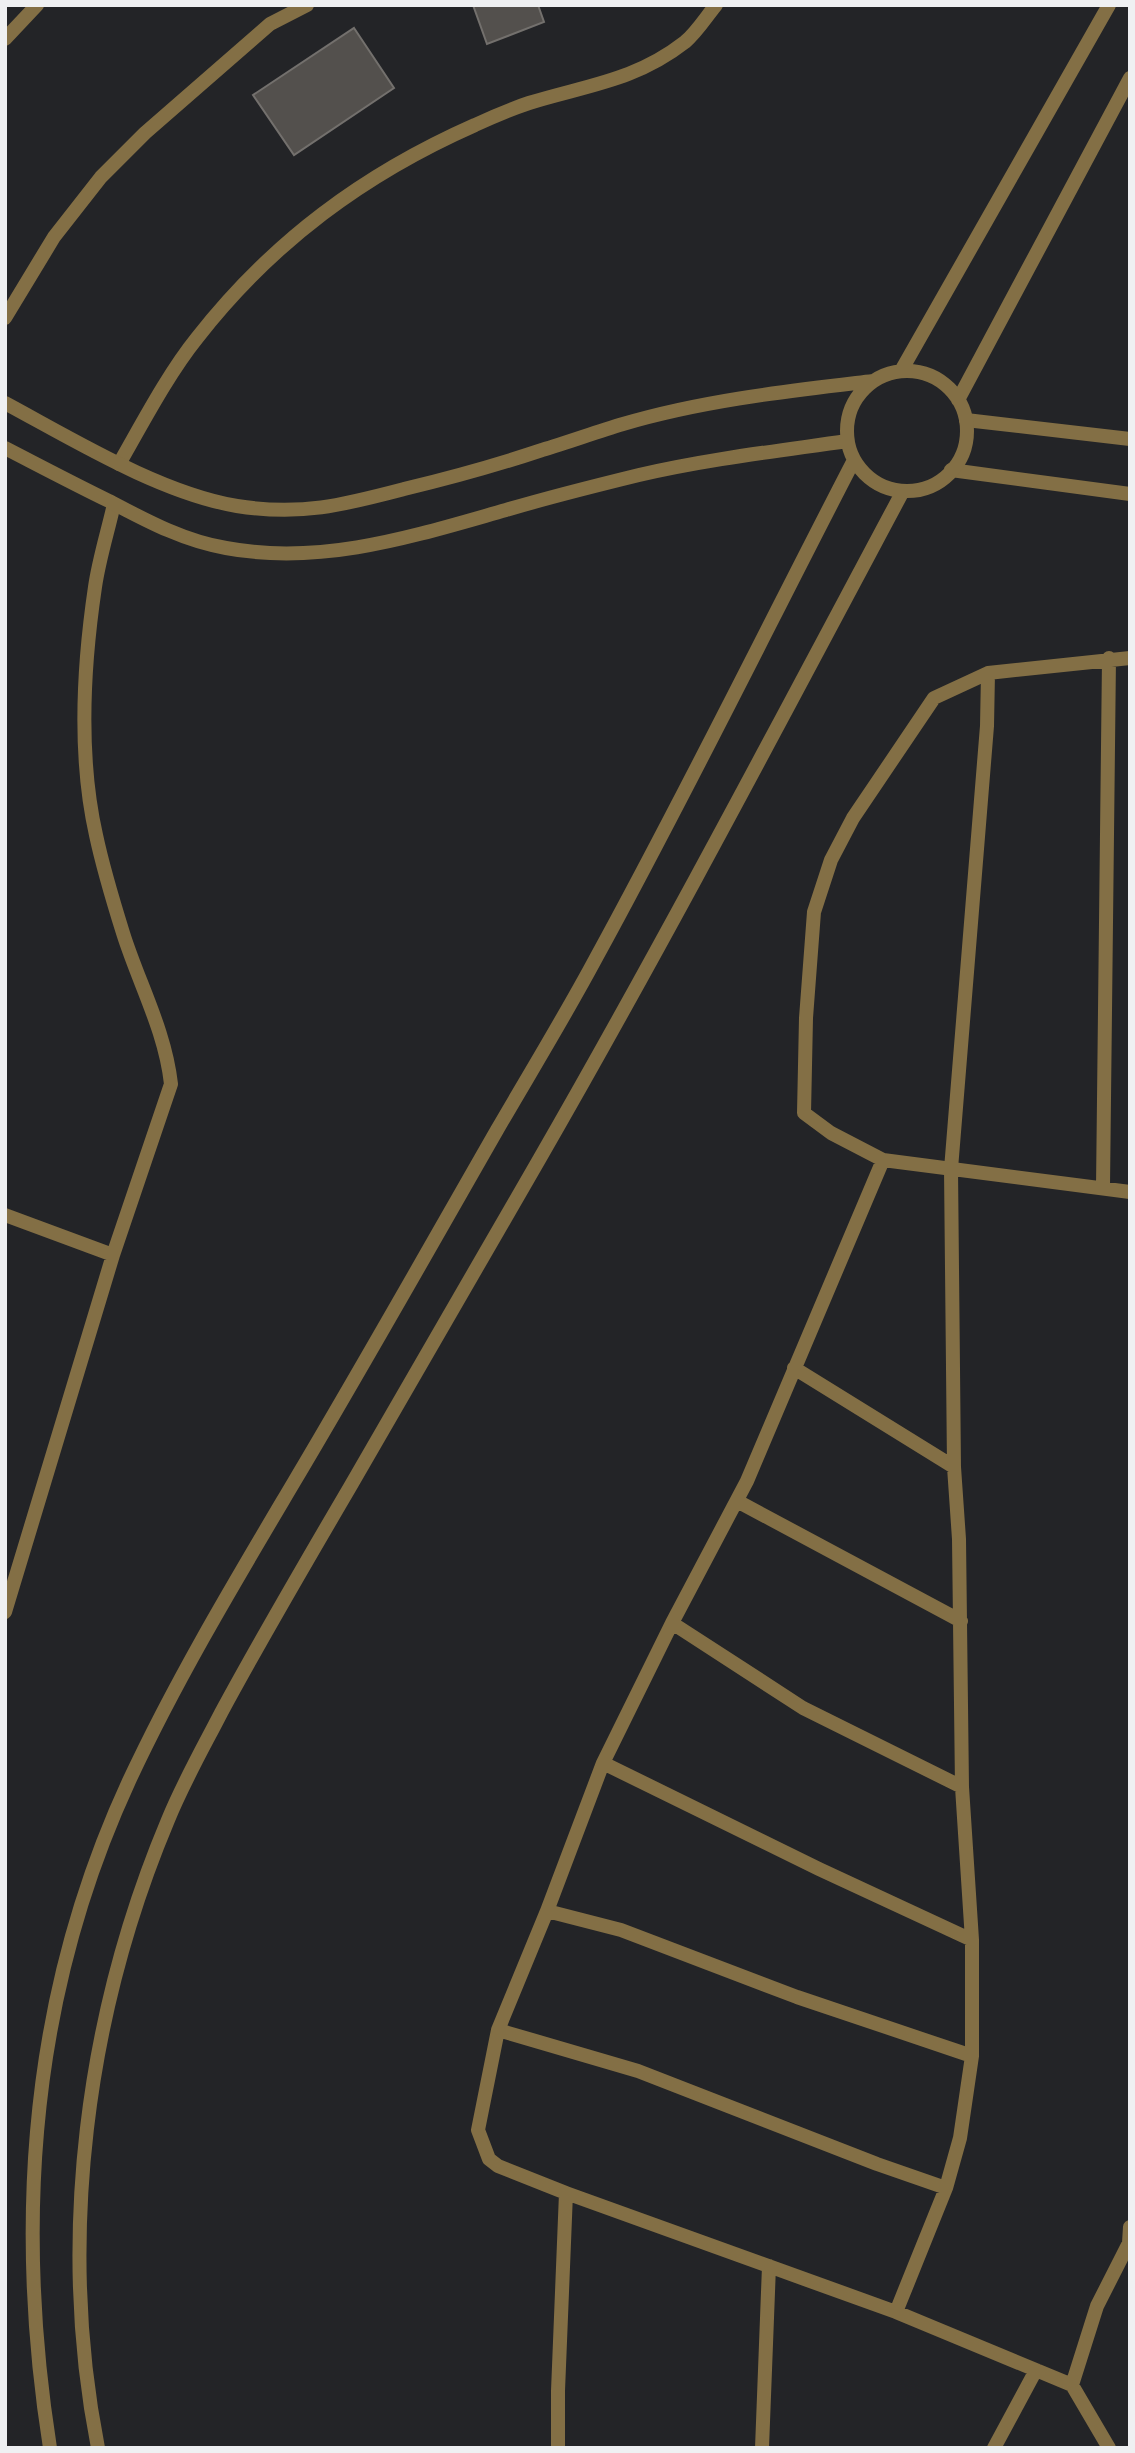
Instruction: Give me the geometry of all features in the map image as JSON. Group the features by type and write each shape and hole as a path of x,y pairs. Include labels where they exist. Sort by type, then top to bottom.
{"street":[{"path":"5,39 37,5"},
{"path":"5,318 54,237 101,177 145,133 270,24 307,5"},
{"path":"119,464 195,340 248,278 330,206 417,152 476,124 525,104 623,78 654,62 687,40 716,5"},
{"path":"901,371 1109,5"},
{"path":"958,400 1130,78"},
{"path":"901,371 934,377 948,387 958,400 966,420 964,447 951,470 941,480 929,486 903,491 875,482 854,460 846,428 849,414 863,390 887,374 901,371"},
{"path":"5,403 119,464 199,496 271,510 308,510 345,505 428,483 539,452 623,423 698,405 873,381"},
{"path":"966,420 1130,439"},
{"path":"5,448 173,533 224,548 263,554 305,555 344,551 401,538 542,499 699,462 848,441"},
{"path":"50,2448 38,2366 32,2259 33,2178 39,2098 59,1990 107,1833 134,1772 207,1630 596,959 854,460"},
{"path":"951,470 1130,494"},
{"path":"98,2448 82,2323 80,2231 84,2165 110,1998 126,1936 169,1817 271,1622 634,995 903,491"},
{"path":"5,1612 113,1255 171,1084 160,1029 124,935 96,834 85,755 85,685 95,585 114,504"},
{"path":"1130,657 988,673 934,698 853,818 831,860 814,912 806,1018 804,1113 831,1133 883,1160 1130,1192"},
{"path":"1103,1187 1109,658"},
{"path":"896,2312 946,2188 960,2138 972,2056 972,1940 962,1787 959,1539 954,1467 951,1169 987,726 988,673"},
{"path":"883,1160 737,1501 672,1623 603,1763 498,2030 478,2130 489,2159 524,2178 896,2312 1072,2385 1109,2448"},
{"path":"5,1215 113,1255"},
{"path":"794,1368 954,1467"},
{"path":"737,1501 961,1621"},
{"path":"672,1623 803,1708 962,1787"},
{"path":"603,1763 819,1869 972,1940"},
{"path":"547,1911 621,1930 797,1997 972,2056"},
{"path":"498,2030 638,2071 946,2188"},
{"path":"558,2448 566,2193"},
{"path":"1072,2385 1097,2306 1130,2243 1130,2227"},
{"path":"762,2448 769,2266"},
{"path":"994,2448 1036,2370"}],"building":[{"path":"473,5 538,5 544,22 487,44"},
{"path":"354,28 394,88 294,155 253,95"}]}
